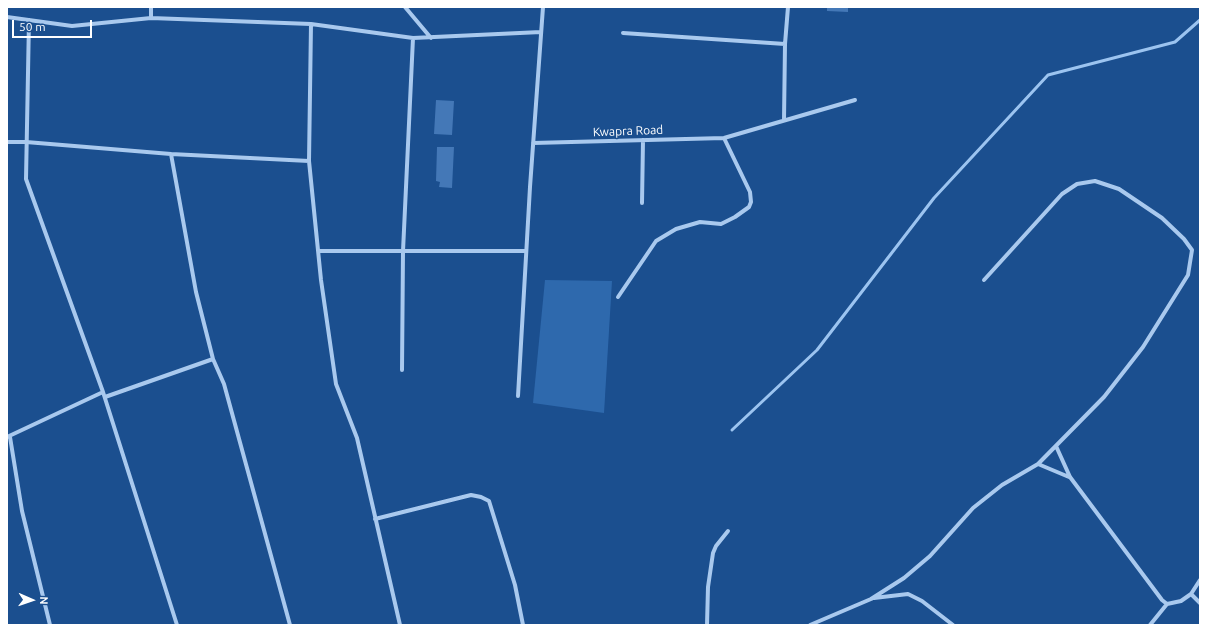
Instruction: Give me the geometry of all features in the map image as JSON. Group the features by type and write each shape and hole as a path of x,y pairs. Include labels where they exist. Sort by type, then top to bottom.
{"street":[{"path":"151,7 151,18"},
{"path":"405,7 431,38"},
{"path":"518,396 540,32 543,7"},
{"path":"784,120 785,44 788,7"},
{"path":"7,17 72,26 151,18 311,24 413,38 540,32"},
{"path":"29,20 26,179 105,397 177,625"},
{"path":"311,24 309,161 336,384 357,438 400,625"},
{"path":"623,34 785,44"},
{"path":"402,370 403,251 413,38"},
{"name":"Kwapra Road","path":"533,143 724,138 855,100"},
{"path":"618,297 656,241 676,229 700,222 721,224 735,217 749,207 751,202 750,192 724,138"},
{"path":"642,203 643,140"},
{"path":"7,142 26,142 171,154 309,161"},
{"path":"171,154 196,292 213,358 224,384 290,625"},
{"path":"810,625 871,599 904,578 930,556 973,508 1002,485 1038,464 1104,397 1143,346 1188,275 1192,250 1184,239 1162,218 1119,189 1095,181 1077,184 1062,194 984,280"},
{"path":"319,250 526,251"},
{"path":"105,397 213,358"},
{"path":"50,625 22,511 9,437 103,392"},
{"path":"1056,446 1070,477 1162,600 1167,604"},
{"path":"1038,464 1070,477"},
{"path":"375,520 471,495 481,496 489,501 514,585 524,625"},
{"path":"707,625 708,587 713,553 716,546 728,531"},
{"path":"1150,625 1167,604 1181,601 1191,594 1200,580"},
{"path":"871,599 908,594 922,601 954,625"},
{"path":"1191,594 1200,603"}],"shaded area":[{"path":"545,280 612,281 604,413 533,403"}],"building":[{"path":"827,7 848,7 848,12 827,11"},
{"path":"436,100 454,101 452,135 434,134"},
{"path":"437,147 454,147 452,188 439,187 440,182 436,181"}],"waterway":[{"path":"732,430 817,350 934,198 1048,75 1175,42 1200,20"}]}
